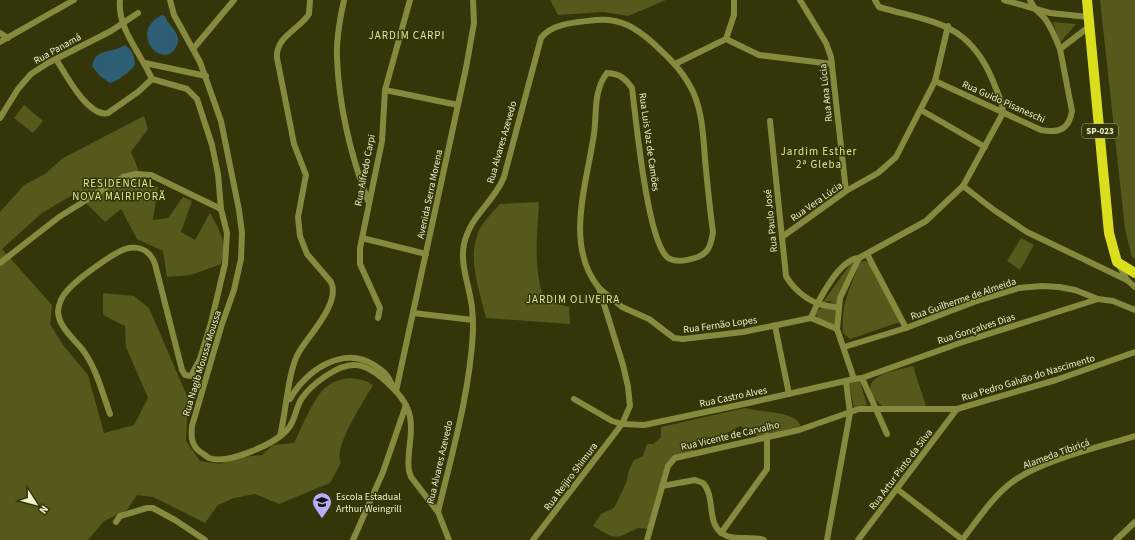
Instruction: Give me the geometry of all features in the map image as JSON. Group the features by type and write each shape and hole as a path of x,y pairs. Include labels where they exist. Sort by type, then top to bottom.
{"main road":[{"name":"SP-023","path":"1087,0 1109,233 1117,262 1131,276"}],"street":[{"path":"0,42 74,0"},
{"path":"120,0 119,9 122,24 145,63 152,79"},
{"name":"Rua Nagib Moussa Moussa","path":"170,0 174,15 193,48 206,76 221,121 239,210 241,260 234,290 196,408 191,438 194,446 210,458 222,459 256,449 280,437 293,423 302,398 326,376 341,368 356,365 365,367 376,373 395,391 406,405 412,426 409,471 411,477 438,512 449,540"},
{"path":"193,48 234,0"},
{"path":"280,437 295,360 330,304 334,288 307,254 301,241 298,216 306,175 294,144 276,53 282,42 309,14 310,0"},
{"path":"344,0 336,57 351,149 357,172 368,201"},
{"name":"Rua Alfredo Carpi","path":"378,318 380,308 378,302 360,264 362,238 368,201 382,141 385,90 410,0"},
{"name":"Avenida Serra Morena","path":"395,391 472,40 474,23 473,0"},
{"path":"675,64 726,39 734,15 734,0"},
{"name":"Rua Ana Lúcia","path":"800,0 826,43 832,64 846,191"},
{"path":"837,329 811,318 817,304 841,269 852,259 859,258 867,254 926,221 964,186 1003,113 1001,100 986,66 961,36 948,26 934,21 879,7 875,0"},
{"path":"1004,0 1034,9 1090,21"},
{"path":"1030,0 1034,9 1044,18 1060,49 1090,21"},
{"name":"Rua Panamá","path":"0,118 23,82 31,74 122,24 138,13"},
{"name":"Rua Alvares Azevedo","path":"438,512 460,419 468,369 473,320 464,264 464,246 470,225 481,209 496,194 504,178 541,38 545,33 556,27 584,21 616,20 635,28 675,64"},
{"name":"Rua Vera Lúcia","path":"782,237 846,191 878,173 896,157 935,81 948,26"},
{"path":"0,33 8,38"},
{"path":"726,39 759,55 832,64"},
{"name":"Rua Guido Pisaneschi","path":"935,81 1042,130 1050,132 1059,130 1067,126 1071,120 1072,111 1060,49"},
{"path":"56,59 79,94 92,110 102,114 108,113 138,92 152,79"},
{"path":"145,63 206,76"},
{"name":"Rua Luis Vaz de Camões","path":"622,424 630,406 628,387 623,365 599,288 592,279 584,261 580,232 580,212 595,128 596,97 602,79 607,73 618,74 627,80 632,88 648,203 654,229 666,256 672,260 689,260 705,253 711,243 713,232 699,109 690,85 675,64"},
{"path":"110,414 90,362 60,320 58,311 60,301 66,292 93,269 121,250 138,248 144,250 153,258 182,370 189,376 194,373 200,359 211,323 225,264 226,233 221,209 218,174 212,145 196,98 187,89 152,79"},
{"path":"385,90 458,106"},
{"path":"921,110 986,147"},
{"name":"Rua Paulo José","path":"770,121 786,276 795,288 817,304"},
{"path":"0,263 59,217 123,177 136,174 151,176 221,209"},
{"path":"964,186 994,210 1027,232 1131,276 1135,288"},
{"path":"362,238 426,254"},
{"path":"867,254 906,328"},
{"path":"854,379 837,329 839,308 845,284 859,258"},
{"name":"Rua Guilherme de Almeida","path":"844,347 906,328 992,296 1019,288 1042,286 1075,290 1098,299 1113,301 1135,310"},
{"name":"Rua Fernão Lopes","path":"599,288 622,307 649,319 674,338 683,340 744,332 811,318"},
{"name":"Rua Gonçalves Dias","path":"854,379 862,378 960,343 1098,299"},
{"path":"817,304 839,308"},
{"path":"413,313 473,320"},
{"path":"775,326 789,394"},
{"name":"Rua Pedro Galvão do Nascimento","path":"850,413 859,409 876,408 957,410 1056,380 1135,352"},
{"path":"287,404 296,389 319,367 336,360 351,357 366,360 380,369 389,376 395,391"},
{"path":"862,378 887,434"},
{"name":"Rua Castro Alves","path":"574,399 597,414 622,424 644,425 854,379"},
{"path":"827,540 850,413 846,381"},
{"path":"353,540 383,472 406,405"},
{"name":"Rua Artur Pinto da Silva","path":"858,540 957,410"},
{"name":"Rua Vicente de Carvalho","path":"647,540 668,466 675,458 799,430 850,413"},
{"name":"Rua Reijiro Shimura","path":"533,540 622,424"},
{"path":"721,533 767,468 767,436"},
{"name":"Alameda Tibiriçá","path":"963,540 999,493 1014,480 1029,472 1064,458 1135,436"},
{"path":"662,486 695,480 703,483 708,491 713,521 721,533 732,537 751,537 764,540"},
{"path":"897,489 963,540"},
{"path":"116,522 120,516 147,508 153,508 175,520 205,540"},
{"path":"1116,540 1135,522"}],"shaded area":[{"path":"550,0 666,0 628,16 604,12 558,15"},
{"path":"1100,0 1135,0 1135,259 1132,257 1125,229"},
{"path":"1053,22 1076,24 1060,43"},
{"path":"24,105 43,121 33,133 14,118"},
{"path":"144,116 148,129 131,152 144,183 158,187 153,220 168,218 183,197 192,201 181,232 195,240 210,213 222,237 223,256 221,264 191,275 167,277 163,251 137,239 121,209 105,222 76,193 42,213 2,249 52,305 50,324 63,345 88,375 104,433 134,425 148,398 126,347 125,326 103,315 103,293 134,296 149,308 188,398 186,441 200,461 219,464 242,457 262,455 273,445 294,443 316,398 330,384 342,379 355,378 373,385 345,436 339,456 341,463 330,483 279,504 255,494 234,498 218,505 205,523 153,497 137,495 127,510 104,521 88,540 0,540 0,212 24,185 45,174 63,158"},
{"path":"539,202 537,263 538,276 544,300 569,307 570,324 486,318 474,265 475,243 478,233 488,217 500,204"},
{"path":"1021,238 1034,245 1020,270 1007,261"},
{"path":"865,261 869,263 900,322 850,339 843,333 843,312 860,262"},
{"path":"851,263 853,265 838,308 830,301 823,302"},
{"path":"823,307 837,311 835,327 817,318 816,312"},
{"path":"913,366 926,406 882,406 873,396 871,388 872,382 877,377"},
{"path":"860,381 867,405 854,408 849,383"},
{"path":"745,408 792,417 798,421 801,426 759,437 740,426 712,441 706,437 698,440 692,447 693,451 674,458 648,529 638,528 616,537 611,536 593,526 601,514 614,508 626,483 629,470 634,460 643,456 647,444 653,444 661,437 661,427"}],"water":[{"path":"162,15 165,16 176,32 178,42 175,49 169,54 162,55 150,46 147,39 148,30 152,22"},
{"path":"125,45 133,54 135,65 124,76 110,83 100,76 92,66 94,60 101,53 120,48"}],"place":[{"name":"Escola Estadual Arthur Weingrill","path":"322,519"}],"district":[{"name":"JARDIM CARPI","path":"407,35"},
{"name":"Jardim Esther 2ª Gleba","path":"819,157"},
{"name":"RESIDENCIAL NOVA MAIRIPORÃ","path":"119,189"},
{"name":"JARDIM OLIVEIRA","path":"573,299"}]}
